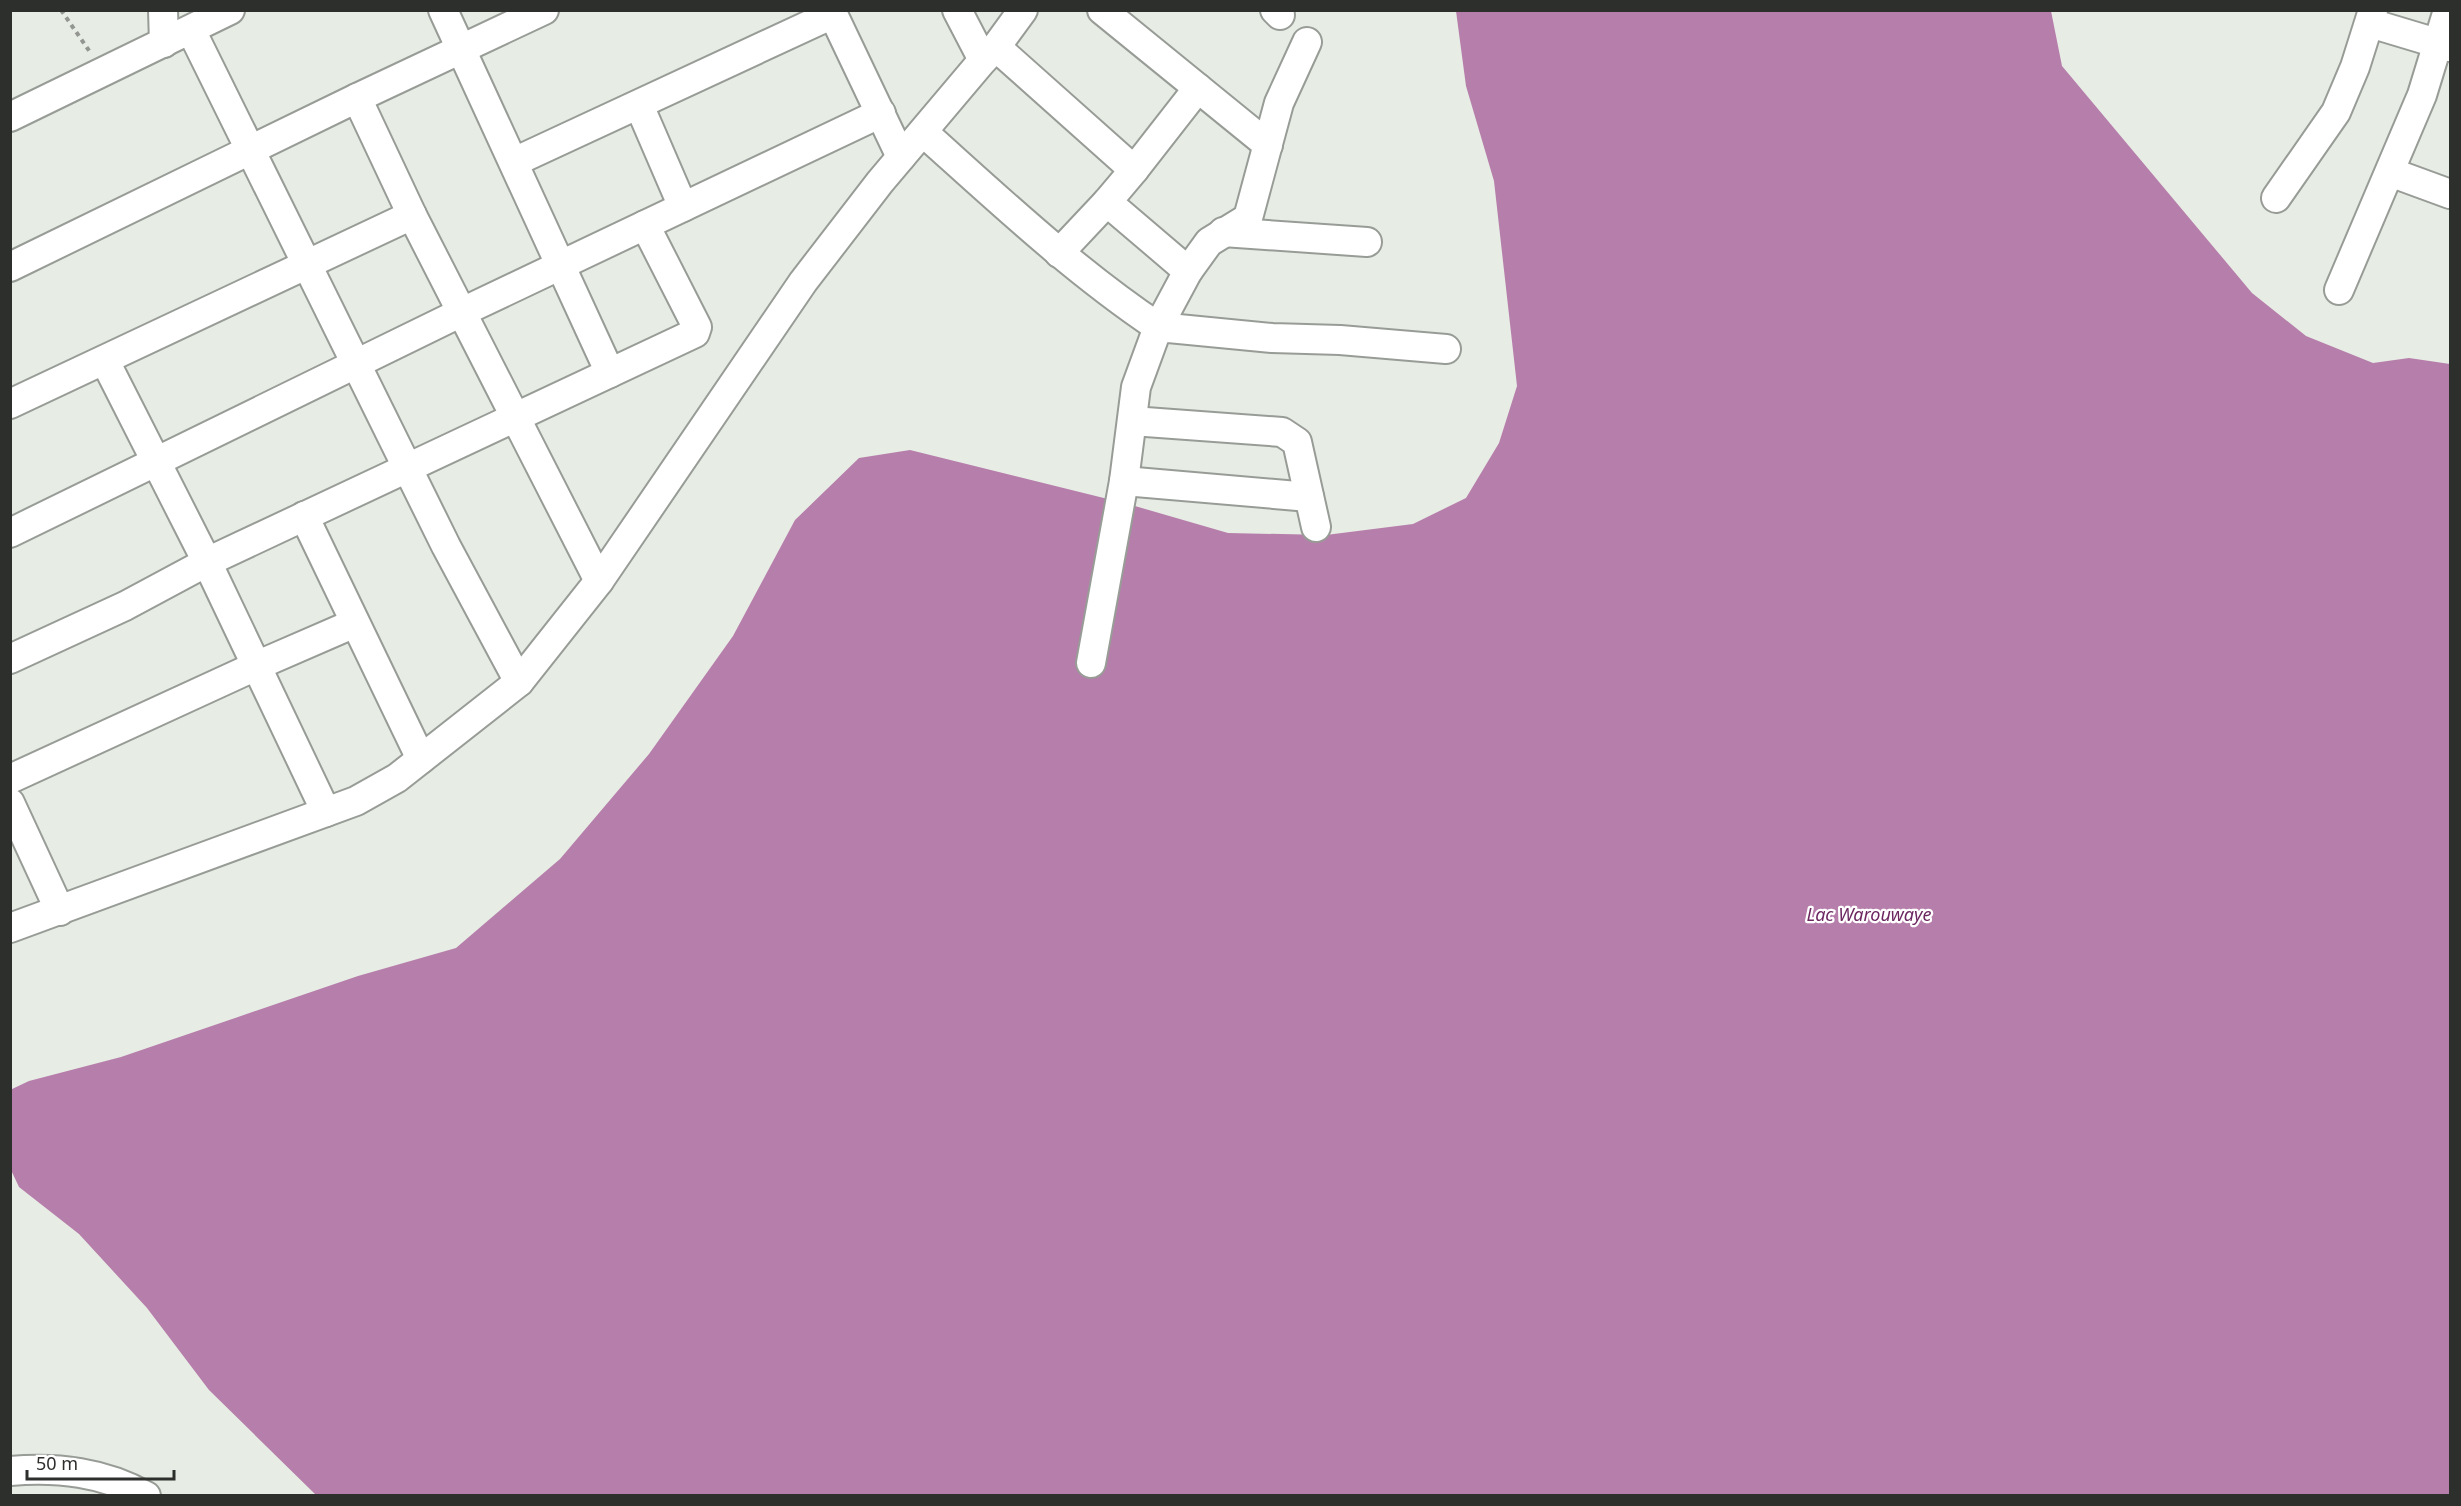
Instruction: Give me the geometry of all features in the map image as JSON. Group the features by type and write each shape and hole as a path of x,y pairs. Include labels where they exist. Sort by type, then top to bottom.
{"street":[{"path":"163,10 164,43"},
{"path":"10,117 230,10"},
{"path":"443,10 610,373"},
{"path":"10,267 357,98 544,10"},
{"path":"957,10 989,53 1134,170"},
{"path":"10,928 356,801 397,778 519,682 599,581 803,282 901,157 1023,10"},
{"path":"1102,10 1268,145"},
{"path":"2339,290 2445,45 2448,10"},
{"path":"514,162 832,12 901,157"},
{"path":"2276,198 2336,112 2372,17 2445,45"},
{"path":"191,30 446,546 519,682"},
{"path":"1091,663 1124,481 1136,387 1158,327 1188,271 1209,242 1248,218 1280,102 1306,42"},
{"path":"1059,253 1134,170 1198,88"},
{"path":"357,98 412,215 599,581"},
{"path":"639,105 683,207"},
{"path":"10,533 462,312 881,113"},
{"path":"923,132 1026,226 1112,297 1158,327 1272,338 1340,340 1446,349"},
{"path":"2390,172 2451,194"},
{"path":"1107,202 1188,271"},
{"path":"10,404 412,215"},
{"path":"10,659 125,606 207,562 695,333 697,327 645,225"},
{"path":"1223,232 1367,242"},
{"path":"105,361 207,562 326,812"},
{"path":"1132,421 1282,432 1297,442 1316,527"},
{"path":"1124,481 1309,497"},
{"path":"304,516 421,759"},
{"path":"10,779 355,623"},
{"path":"10,803 60,911"},
{"path":"10,1471 52,1468 86,1473 121,1484 146,1496"}],"path":[{"path":"61,10 104,72"}],"water":[{"name":"Lac Warouwaye","path":"1456,11 2051,11 2062,66 2252,293 2306,336 2373,363 2409,358 2450,364 2450,1495 316,1495 209,1390 147,1308 79,1234 19,1187 11,1170 10,1090 29,1081 121,1057 358,976 456,948 560,859 649,754 733,636 795,520 859,458 910,450 1128,504 1228,533 1326,535 1413,524 1466,498 1499,443 1517,386 1494,181 1466,86"}]}
